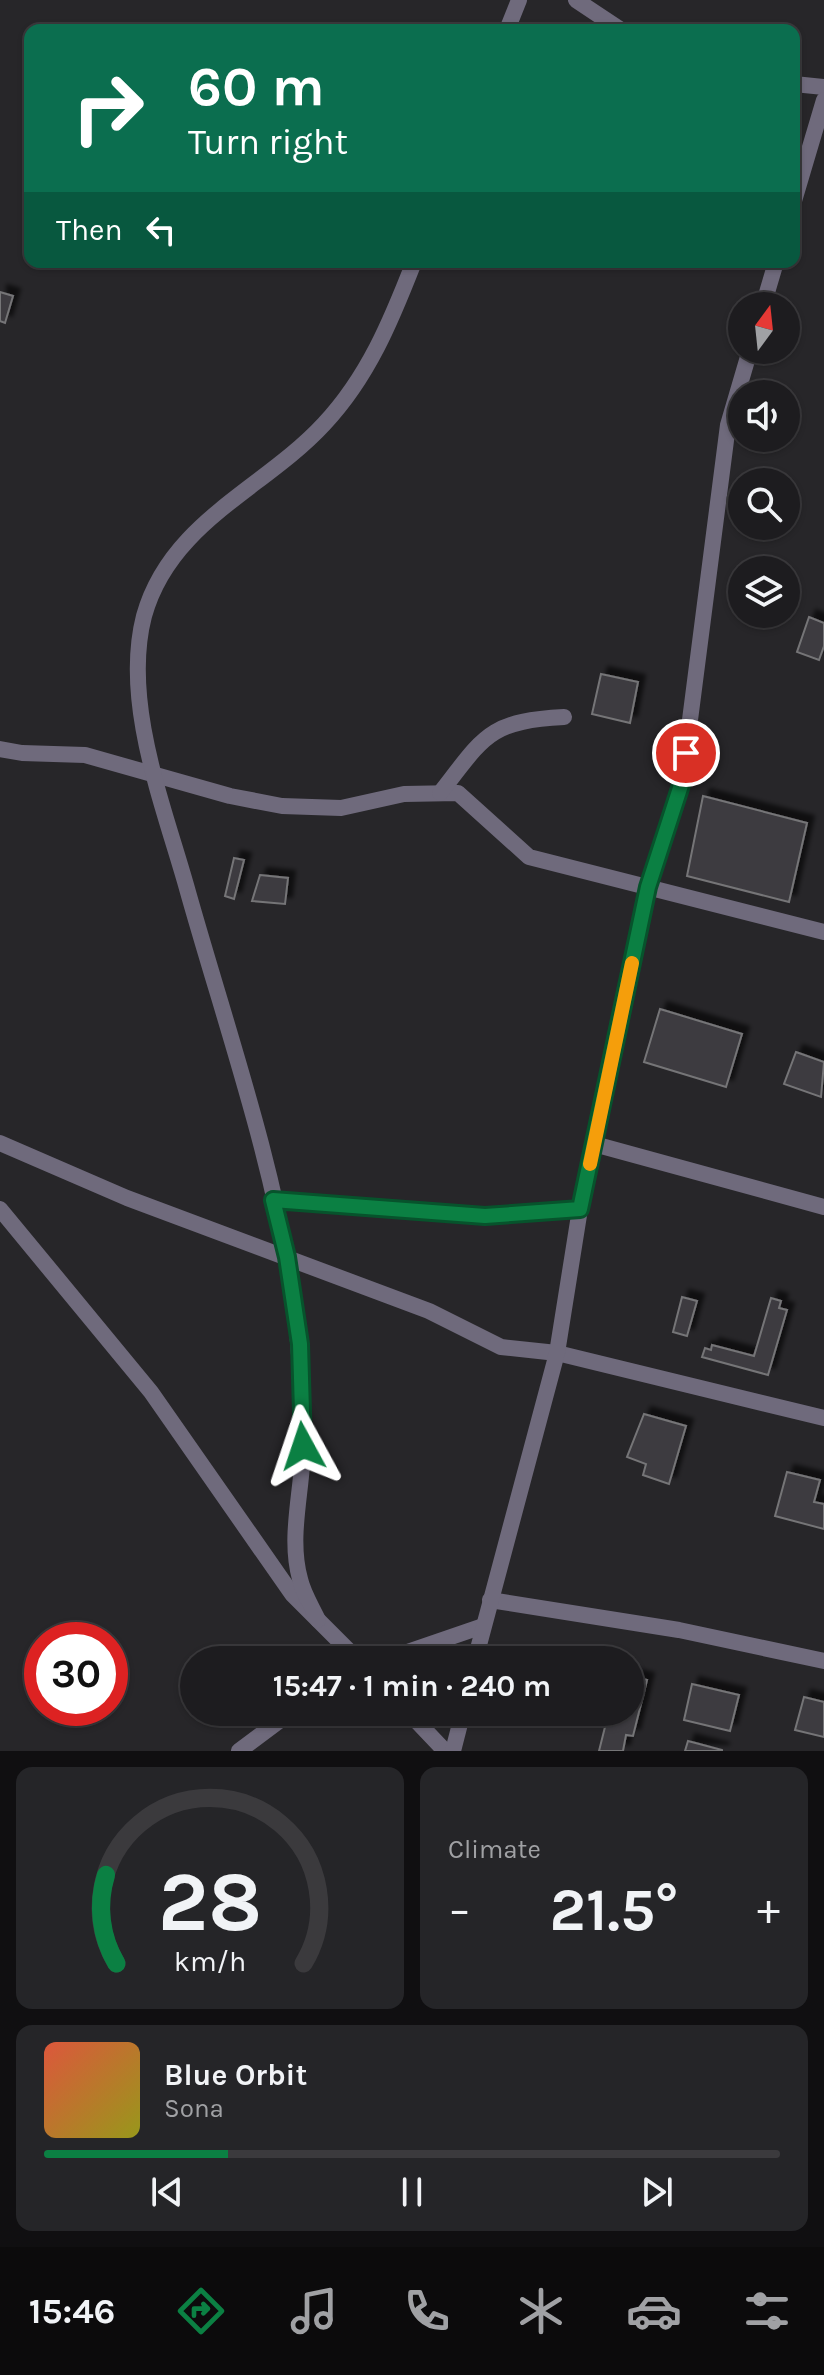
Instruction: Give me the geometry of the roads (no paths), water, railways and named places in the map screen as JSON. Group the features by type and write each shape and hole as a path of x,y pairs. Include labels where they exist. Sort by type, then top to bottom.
{"street":[{"path":"509,24 519,0"},
{"path":"576,0 612,24"},
{"path":"800,85 824,87"},
{"path":"800,181 824,100"},
{"path":"318,1620 300,1581 296,1551 303,1446 300,1344 287,1257 154,772 135,676 145,615 169,562 203,522 321,427 355,389 388,329 412,268"},
{"path":"767,292 774,268"},
{"path":"478,1646 557,1353 580,1209 648,887 682,782 728,425 746,364"},
{"path":"440,793 485,736 524,719 564,717"},
{"path":"0,749 22,753 85,755 154,772 230,796 282,806 341,808 404,794 458,793 529,857 824,932"},
{"path":"0,1143 127,1198 429,1311 501,1347 557,1353 824,1418"},
{"path":"594,1144 824,1207"},
{"path":"273,1200 485,1216 580,1209"},
{"path":"0,1209 151,1392 292,1594 344,1646"},
{"path":"490,1600 679,1630 824,1661"},
{"path":"425,1646 483,1626"},
{"path":"239,1751 272,1726"},
{"path":"421,1726 445,1751"},
{"path":"453,1751 459,1726"}]}
